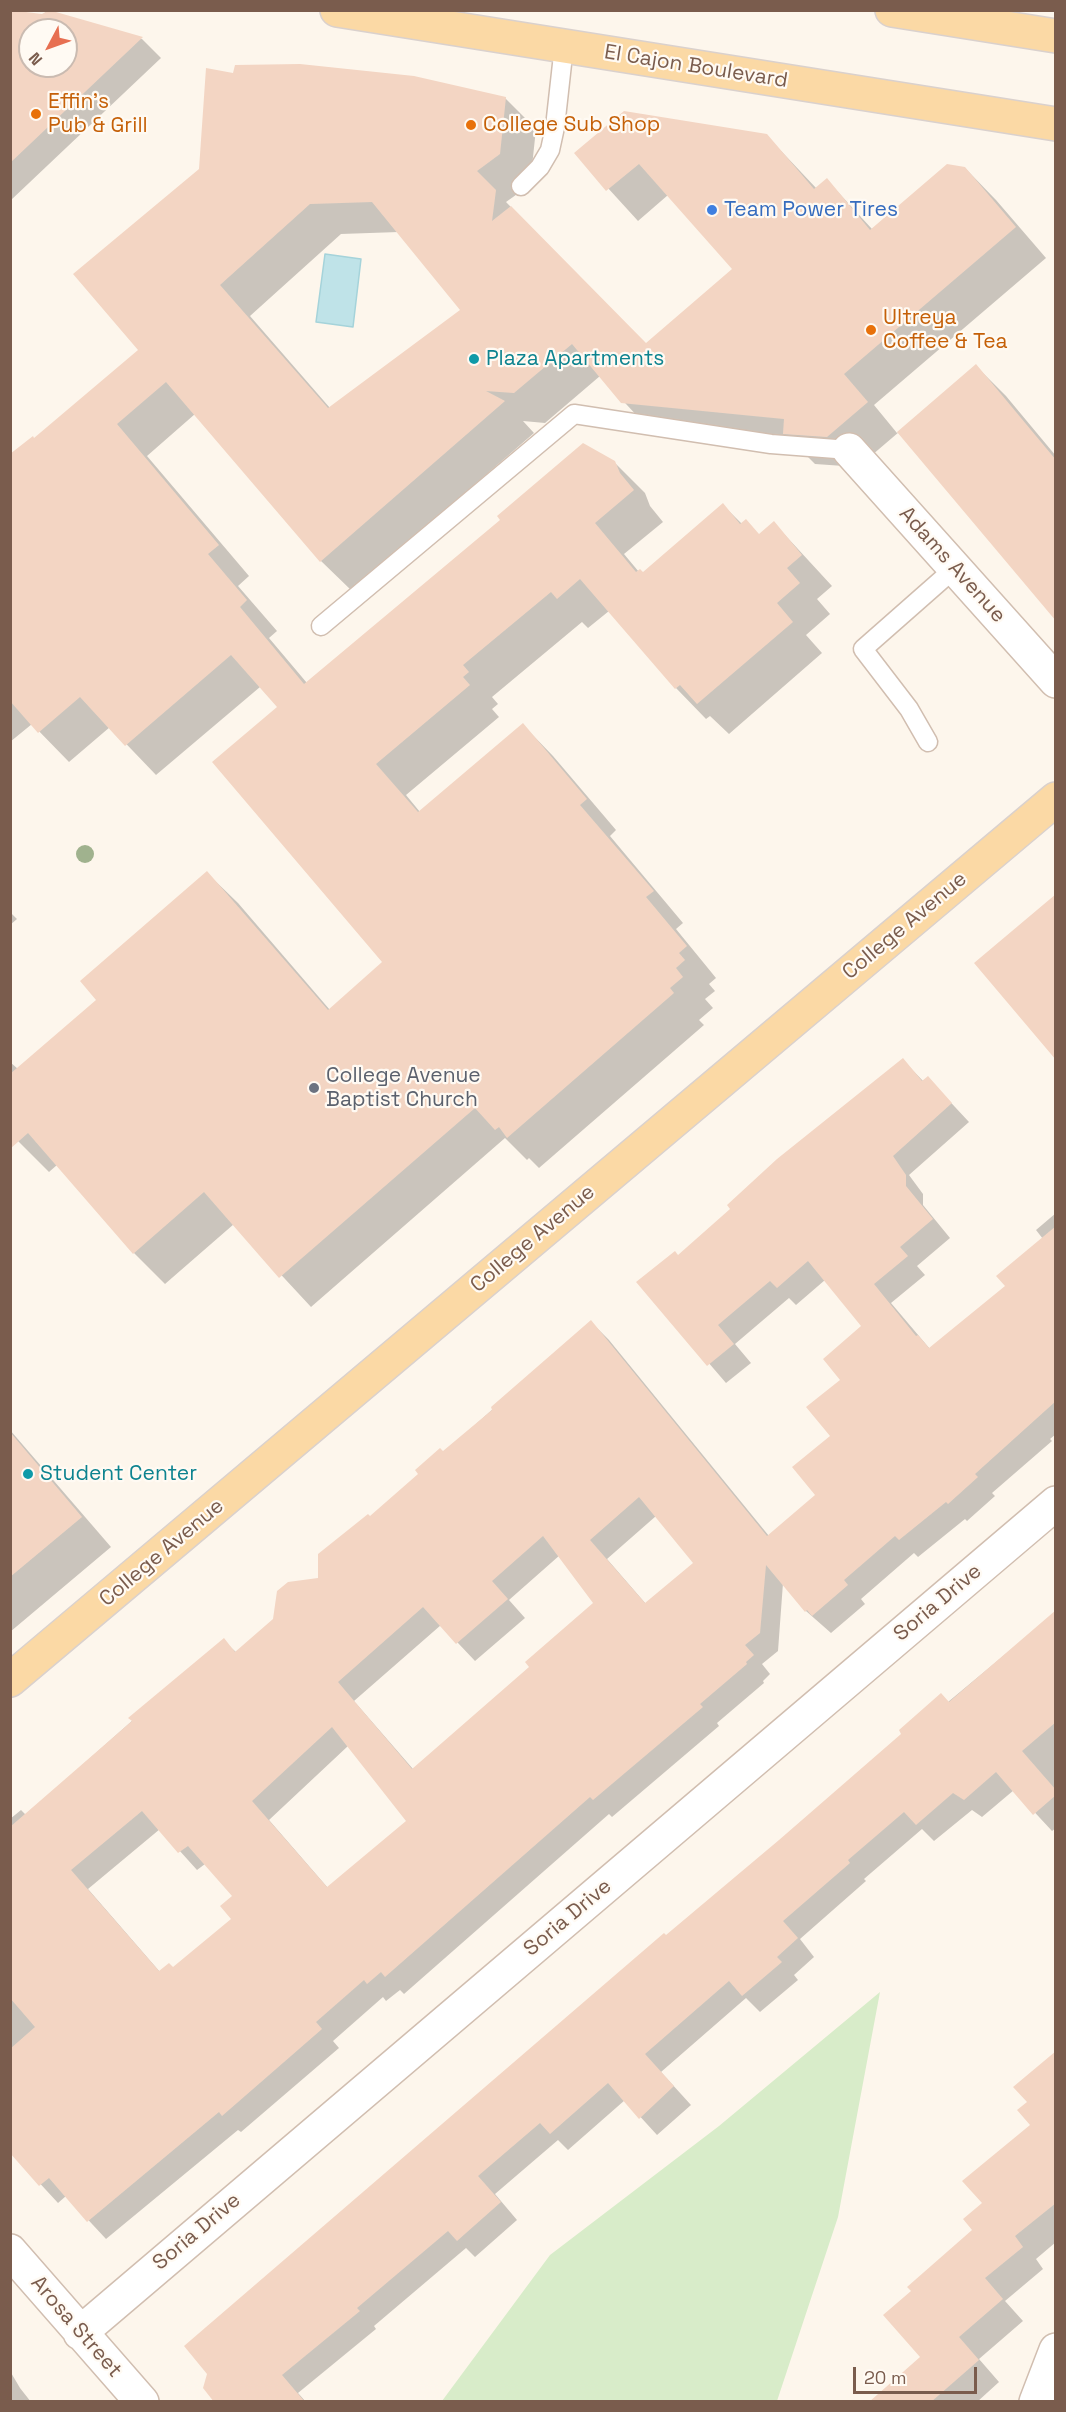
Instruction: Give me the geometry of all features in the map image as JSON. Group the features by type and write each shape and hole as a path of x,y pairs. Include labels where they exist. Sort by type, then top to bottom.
{"main road":[{"name":"El Cajon Boulevard","path":"337,10 1056,124"},
{"path":"892,10 1056,36"},
{"name":"College Avenue","path":"10,1680 1056,799"}],"street":[{"name":"Adams Avenue","path":"849,450 1056,681"},
{"name":"Soria Drive","path":"80,2332 1056,1503"},
{"name":"Arosa Street","path":"10,2251 142,2402"},
{"path":"1036,2402 1056,2350"}],"lane":[{"path":"521,186 540,167 550,150 555,127 564,46"},
{"path":"321,626 574,414 771,444 849,450"},
{"path":"928,742 909,709 863,649 955,568"}],"green space":[{"path":"880,1992 838,2217 777,2401 442,2401 550,2255 719,2126"}],"water":[{"path":"325,254 361,259 353,327 316,322"}],"building":[{"name":"Effin's Pub & Grill","path":"10,10 42,14 49,10 77,18 18,18 18,78 78,78 78,18 143,37 10,163"},
{"path":"300,64 414,76 506,97 500,154 477,171 496,190 492,221 511,206 646,343 732,269 639,164 606,191 574,153 624,111 767,134 814,189 827,178 870,230 947,164 965,167 1016,227 844,374 868,402 827,437 783,434 784,419 621,403 572,344 514,393 486,391 505,401 320,562 166,382 117,424 219,545 208,554 247,600 240,607 304,684 500,520 497,516 583,443 615,461 620,473 634,490 595,523 636,572 640,569 643,572 723,503 740,524 746,519 759,534 774,521 802,555 787,568 800,583 777,603 793,622 697,704 680,685 675,689 580,579 557,599 551,592 463,665 469,672 463,677 470,685 376,764 418,812 523,723 587,799 580,805 654,891 646,897 687,946 679,953 685,960 676,968 683,977 670,988 674,993 507,1138 499,1127 495,1130 475,1108 279,1278 204,1192 133,1254 28,1133 10,1149 10,1074 96,1000 80,981 207,871 328,1010 382,962 212,762 277,707 231,655 125,746 80,697 38,733 10,701 10,454 33,436 34,438 138,350 73,274 199,169 206,68 233,73 235,65","holes":["372,202 460,310 328,408 220,285 310,204"]},
{"path":"976,364 1056,460 1056,621 897,432"},
{"path":"1056,894 1056,1060 974,963"},
{"path":"903,1058 922,1081 928,1076 952,1103 893,1156 906,1175 906,1186 933,1219 900,1247 908,1256 874,1284 916,1336 918,1335 929,1348 1005,1286 996,1276 1056,1226 1056,1401 975,1474 978,1477 948,1504 946,1502 899,1540 895,1536 844,1580 848,1585 812,1616 807,1610 805,1612 766,1565 760,1633 745,1645 754,1655 746,1662 747,1664 700,1704 703,1707 593,1800 590,1797 385,1977 381,1972 367,1984 364,1980 316,2022 322,2029 222,2116 219,2112 87,2222 49,2178 39,2186 10,2153 10,2049 35,2027 10,1998 10,1827 132,1721 128,1718 224,1638 235,1652 273,1619 277,1591 288,1582 318,1578 318,1554 368,1514 370,1516 418,1474 415,1470 440,1448 443,1451 492,1410 491,1407 591,1320 767,1536 815,1495 792,1467 830,1436 806,1407 840,1380 823,1359 861,1326 808,1261 777,1288 770,1281 718,1325 734,1344 707,1366 636,1282 675,1251 678,1255 730,1209 727,1205 777,1159","holes":["639,1497 693,1563 645,1603 590,1540","543,1536 593,1603 525,1662 529,1667 412,1769 338,1682 423,1607 456,1644 508,1599 492,1581","332,1727 406,1821 327,1887 252,1801","142,1811 178,1853 188,1846 232,1896 220,1906 231,1919 173,1967 169,1963 159,1971 71,1870"]},
{"name":"Student Center","path":"10,1432 82,1517 10,1577"},
{"path":"1056,1610 1056,1722 1022,1751 1056,1790 1056,1795 1033,1815 996,1772 964,1800 953,1793 916,1825 904,1812 848,1860 850,1863 783,1921 798,1938 777,1957 782,1962 742,1996 729,1981 645,2054 674,2086 639,2119 608,2083 550,2134 540,2123 478,2176 501,2202 457,2241 448,2231 357,2308 360,2311 282,2375 305,2402 214,2402 203,2388 207,2374 184,2346 664,1933 666,1935 779,1840 901,1734 899,1730 941,1693 949,1702"},
{"path":"1056,2051 1056,2203 1015,2236 1023,2247 985,2278 1003,2299 959,2337 979,2360 931,2402 869,2402 920,2357 883,2315 911,2291 907,2287 972,2230 963,2219 982,2203 962,2181 1030,2125 1017,2110 1027,2102 1013,2087"}],"place":[{"name":"Effin's Pub & Grill","path":"36,114"},
{"name":"College Sub Shop","path":"471,125"},
{"name":"Team Power Tires","path":"712,210"},
{"name":"Ultreya Coffee & Tea","path":"871,330"},
{"name":"Plaza Apartments","path":"474,359"},
{"name":"College Avenue Baptist Church","path":"314,1088"},
{"name":"Student Center","path":"28,1474"}]}
